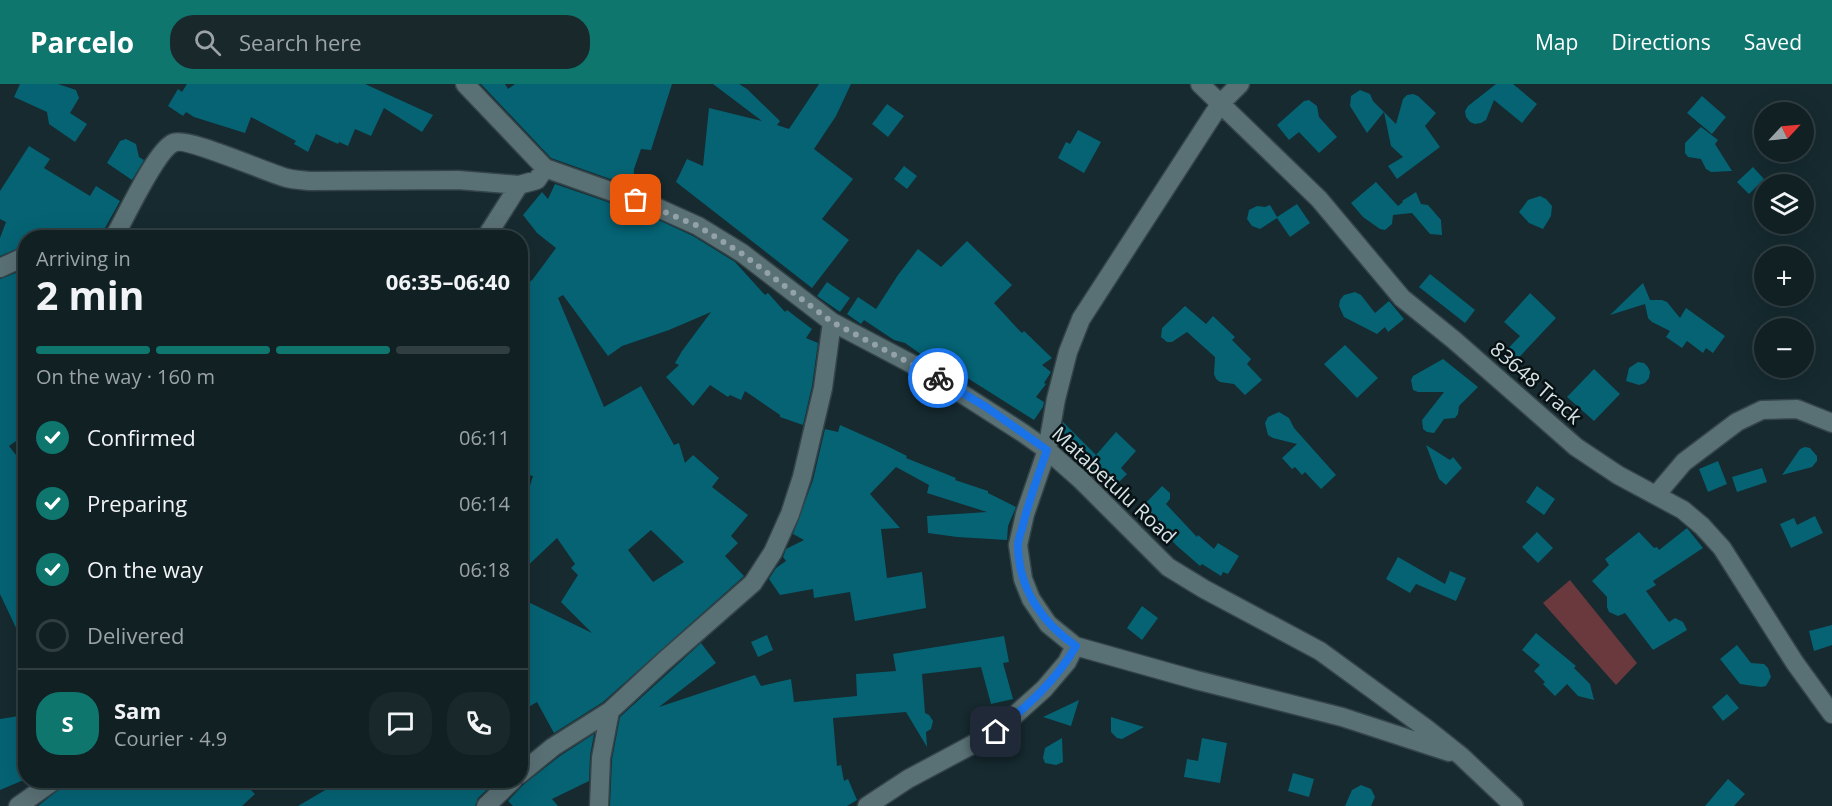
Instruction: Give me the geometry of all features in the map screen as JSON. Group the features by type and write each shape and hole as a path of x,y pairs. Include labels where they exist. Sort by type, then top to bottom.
{"street":[{"name":"Matabetulu Road","path":"465,84 545,168 658,208 698,226 741,253 832,322 931,374 986,407 1047,450 1081,480 1168,567 1204,589 1320,651 1461,756 1514,806"},
{"name":"83648 Track","path":"1200,84 1319,199 1402,298 1454,340 1576,447 1618,475 1683,510 1702,526 1722,548 1795,663 1832,714"},
{"path":"1240,84 1220,104 1081,319 1068,352 1056,399 1047,450 1025,514 1018,545 1023,579 1031,599 1048,624 1076,646 1342,717 1461,756"},
{"path":"118,230 158,159 171,144 178,142 207,149 286,178 310,181 458,180 519,185 537,180 545,168"},
{"path":"490,230 519,185"},
{"path":"0,268 18,260"},
{"path":"528,767 553,747 610,711 753,583 773,552 790,514 802,477 823,388 832,322"},
{"path":"1656,495 1684,462 1737,422 1762,410 1797,409 1832,423"},
{"path":"867,806 908,779 996,732 1044,689 1067,662 1076,646"},
{"path":"599,806 602,758 610,711"},
{"path":"18,806 44,788"},
{"path":"486,806 505,788"}],"shaded area":[{"path":"1570,580 1637,663 1616,685 1543,603"}],"building":[{"path":"20,84 58,84 76,90 79,98 70,113 87,124 75,142 49,124 47,112 14,97"},
{"path":"187,84 365,84 433,115 422,132 384,108 371,136 355,129 348,146 316,134 308,152 294,144 296,141 251,117 245,133 194,117 186,112 183,116 168,106 178,89 182,92"},
{"path":"481,84 505,84 508,89 515,84 672,84 651,150 641,149 634,169 633,187 551,158"},
{"path":"713,84 739,84 780,121 777,125 789,129 819,84 851,84 836,116 814,149 853,179 822,219 849,240 812,288 676,182 687,159 703,166 709,108 762,121"},
{"path":"1496,84 1513,84 1537,104 1522,123 1494,100 1486,120 1475,124 1466,117 1465,111 1468,106"},
{"path":"1360,90 1370,94 1373,101 1384,112 1367,133 1350,106 1351,96"},
{"path":"1413,94 1436,113 1425,126 1440,147 1397,179 1388,166 1403,157 1391,146 1384,112 1396,124 1403,99"},
{"path":"1702,96 1726,117 1712,134 1687,113"},
{"path":"1309,100 1317,106 1319,117 1337,137 1319,153 1299,132 1289,140 1277,125 1304,101"},
{"path":"887,104 904,116 888,137 872,124"},
{"path":"1701,127 1718,140 1715,144 1732,171 1711,172 1706,169 1701,159 1688,157 1685,153 1685,143"},
{"path":"1078,130 1101,142 1084,173 1058,158 1066,142 1070,144"},
{"path":"126,139 136,144 139,157 144,160 132,180 107,163 120,141"},
{"path":"29,146 50,159 44,168 90,196 96,186 120,201 104,230 18,230 18,248 0,256 0,238 6,222 0,219 0,191"},
{"path":"904,166 917,176 907,189 894,179"},
{"path":"1753,167 1759,174 1754,174 1754,189 1749,194 1737,182"},
{"path":"1376,182 1398,206 1416,192 1421,204 1428,205 1441,220 1442,235 1430,234 1412,213 1393,215 1392,224 1385,230 1363,217 1351,203"},
{"path":"555,184 654,218 693,236 735,262 765,295 768,293 785,312 787,310 812,329 806,338 818,343 812,386 803,425 780,417 745,391 741,400 730,395 728,397 710,385 693,406 666,377 679,365 675,363 682,351 711,312 669,330 622,346 608,356 563,295 558,298 604,407 641,386 674,445 679,443 685,463 693,455 719,478 712,487 748,515 731,536 738,543 725,556 744,576 603,702 554,733 537,702 528,707 528,602 592,633 561,602 578,575 571,568 575,564 557,538 528,565 528,492 533,476 528,475 528,284 556,248 537,233 523,215 542,192 548,199","holes":["651,530 684,562 653,582 628,550"]},
{"path":"1540,196 1552,206 1551,216 1543,229 1529,223 1519,212 1528,200"},
{"path":"1297,204 1310,223 1290,237 1277,218 1260,229 1252,226 1247,219 1249,210 1257,206 1270,205 1277,217"},
{"path":"967,241 1012,285 994,303 1022,333 1024,331 1052,358 1042,365 1051,372 1044,383 1046,384 1036,397 1044,402 1034,420 931,355 928,359 864,320 861,324 847,314 858,297 876,309 918,249 941,267"},
{"path":"18,272 18,440 9,446 18,458 18,632 0,594 0,279"},
{"path":"1430,274 1475,310 1465,323 1419,287"},
{"path":"827,282 850,298 840,312 817,296"},
{"path":"1643,283 1650,300 1667,302 1680,318 1686,308 1725,336 1713,353 1706,348 1703,353 1687,341 1682,348 1666,337 1670,331 1648,318 1645,304 1610,315"},
{"path":"1355,292 1361,295 1375,313 1389,301 1404,319 1388,332 1385,327 1377,334 1344,317 1339,306 1340,300 1344,295"},
{"path":"1530,293 1556,318 1510,367 1500,357 1520,336 1504,322"},
{"path":"1185,306 1206,324 1213,316 1235,337 1232,340 1251,359 1247,364 1262,380 1245,395 1234,384 1220,382 1216,379 1215,357 1187,332 1172,342 1167,342 1161,337 1162,328"},
{"path":"1345,345 1378,378 1357,398 1324,364"},
{"path":"1443,359 1478,387 1459,406 1455,418 1444,419 1434,433 1427,432 1423,429 1422,420 1444,392 1418,392 1413,390 1411,380 1413,376"},
{"path":"1638,362 1644,363 1650,372 1645,383 1639,385 1626,381 1629,368"},
{"path":"1594,369 1620,394 1594,421 1567,397"},
{"path":"1279,412 1289,418 1294,428 1336,475 1321,489 1305,472 1302,475 1295,467 1292,469 1282,458 1297,444 1268,435 1265,423 1268,417"},
{"path":"1063,422 1096,455 1116,432 1136,451 1121,468 1127,474 1114,487 1107,480 1105,483 1075,455 1062,429"},
{"path":"840,425 907,456 906,458 956,478 955,480 988,491 1016,507 1008,526 1007,540 928,533 927,516 987,512 927,493 929,485 896,467 870,494 900,528 881,529 887,578 922,572 926,608 855,621 850,592 814,598 813,589 780,595 769,579 776,568 786,561 783,557 786,549 804,540 793,534 813,480 825,429 838,432"},
{"path":"1426,445 1450,460 1453,457 1462,468 1446,485 1439,479"},
{"path":"1810,448 1817,456 1817,461 1812,467 1782,475 1800,449"},
{"path":"1718,461 1727,484 1708,492 1699,469"},
{"path":"1762,468 1767,482 1737,492 1732,477"},
{"path":"1162,486 1170,493 1170,499 1166,504 1197,537 1198,535 1214,549 1218,543 1239,556 1228,574 1223,572 1221,576 1202,564 1200,566 1176,545 1142,507"},
{"path":"1537,486 1555,499 1544,515 1526,502"},
{"path":"1815,516 1823,533 1791,548 1780,524 1794,518 1797,525"},
{"path":"1687,528 1703,548 1653,581 1656,585 1646,591 1669,622 1675,618 1683,622 1687,630 1653,650 1625,613 1618,616 1609,612 1607,597 1592,581 1609,565 1605,559 1639,532 1654,548 1657,547 1659,550"},
{"path":"1537,532 1553,548 1538,563 1522,547"},
{"path":"1398,557 1445,584 1450,571 1466,578 1456,601 1416,584 1410,593 1386,579"},
{"path":"1142,606 1158,618 1142,640 1127,628"},
{"path":"1832,625 1832,645 1814,651 1809,631"},
{"path":"1536,633 1576,666 1574,668 1590,684 1594,700 1578,696 1567,684 1555,696 1543,684 1545,682 1534,671 1540,665 1522,650"},
{"path":"767,635 773,650 758,657 751,642"},
{"path":"1004,636 1009,662 1003,663 1013,699 991,704 981,667 922,674 925,713 933,721 931,729 926,732 927,747 906,712 833,718 837,766 841,765 844,781 848,779 857,800 847,806 610,806 612,759 620,717 701,643 716,663 659,707 755,675 761,686 791,679 794,702 857,696 856,674 896,671 893,654"},
{"path":"1737,645 1751,663 1764,664 1768,668 1771,677 1766,686 1740,684 1720,659"},
{"path":"1727,694 1739,708 1723,721 1712,707"},
{"path":"1079,700 1071,726 1043,717"},
{"path":"18,716 18,782 0,790 0,719"},
{"path":"1111,717 1144,727 1122,739 1117,738 1111,732"},
{"path":"594,734 589,781 552,799 558,806 513,806 508,801 520,788 528,788 528,781 560,756"},
{"path":"1062,738 1063,762 1056,765 1045,763 1043,758 1045,748"},
{"path":"1202,738 1227,743 1220,783 1184,777 1187,759 1198,761"},
{"path":"1293,773 1314,779 1309,797 1288,791"},
{"path":"1728,779 1745,794 1734,806 1705,806"},
{"path":"1361,785 1371,789 1375,797 1371,806 1345,806 1352,790"},
{"path":"61,788 249,788 255,794 242,806 38,806"},
{"path":"489,788 478,798 475,806 298,806 327,789"}],"way so far":[{"path":"636,200 698,226 741,253 832,322 938,378"}],"route":[{"path":"938,378 986,407 1047,450 1025,514 1018,545 1023,579 1031,599 1048,624 1076,646 1067,662 1044,689 996,732"}]}
